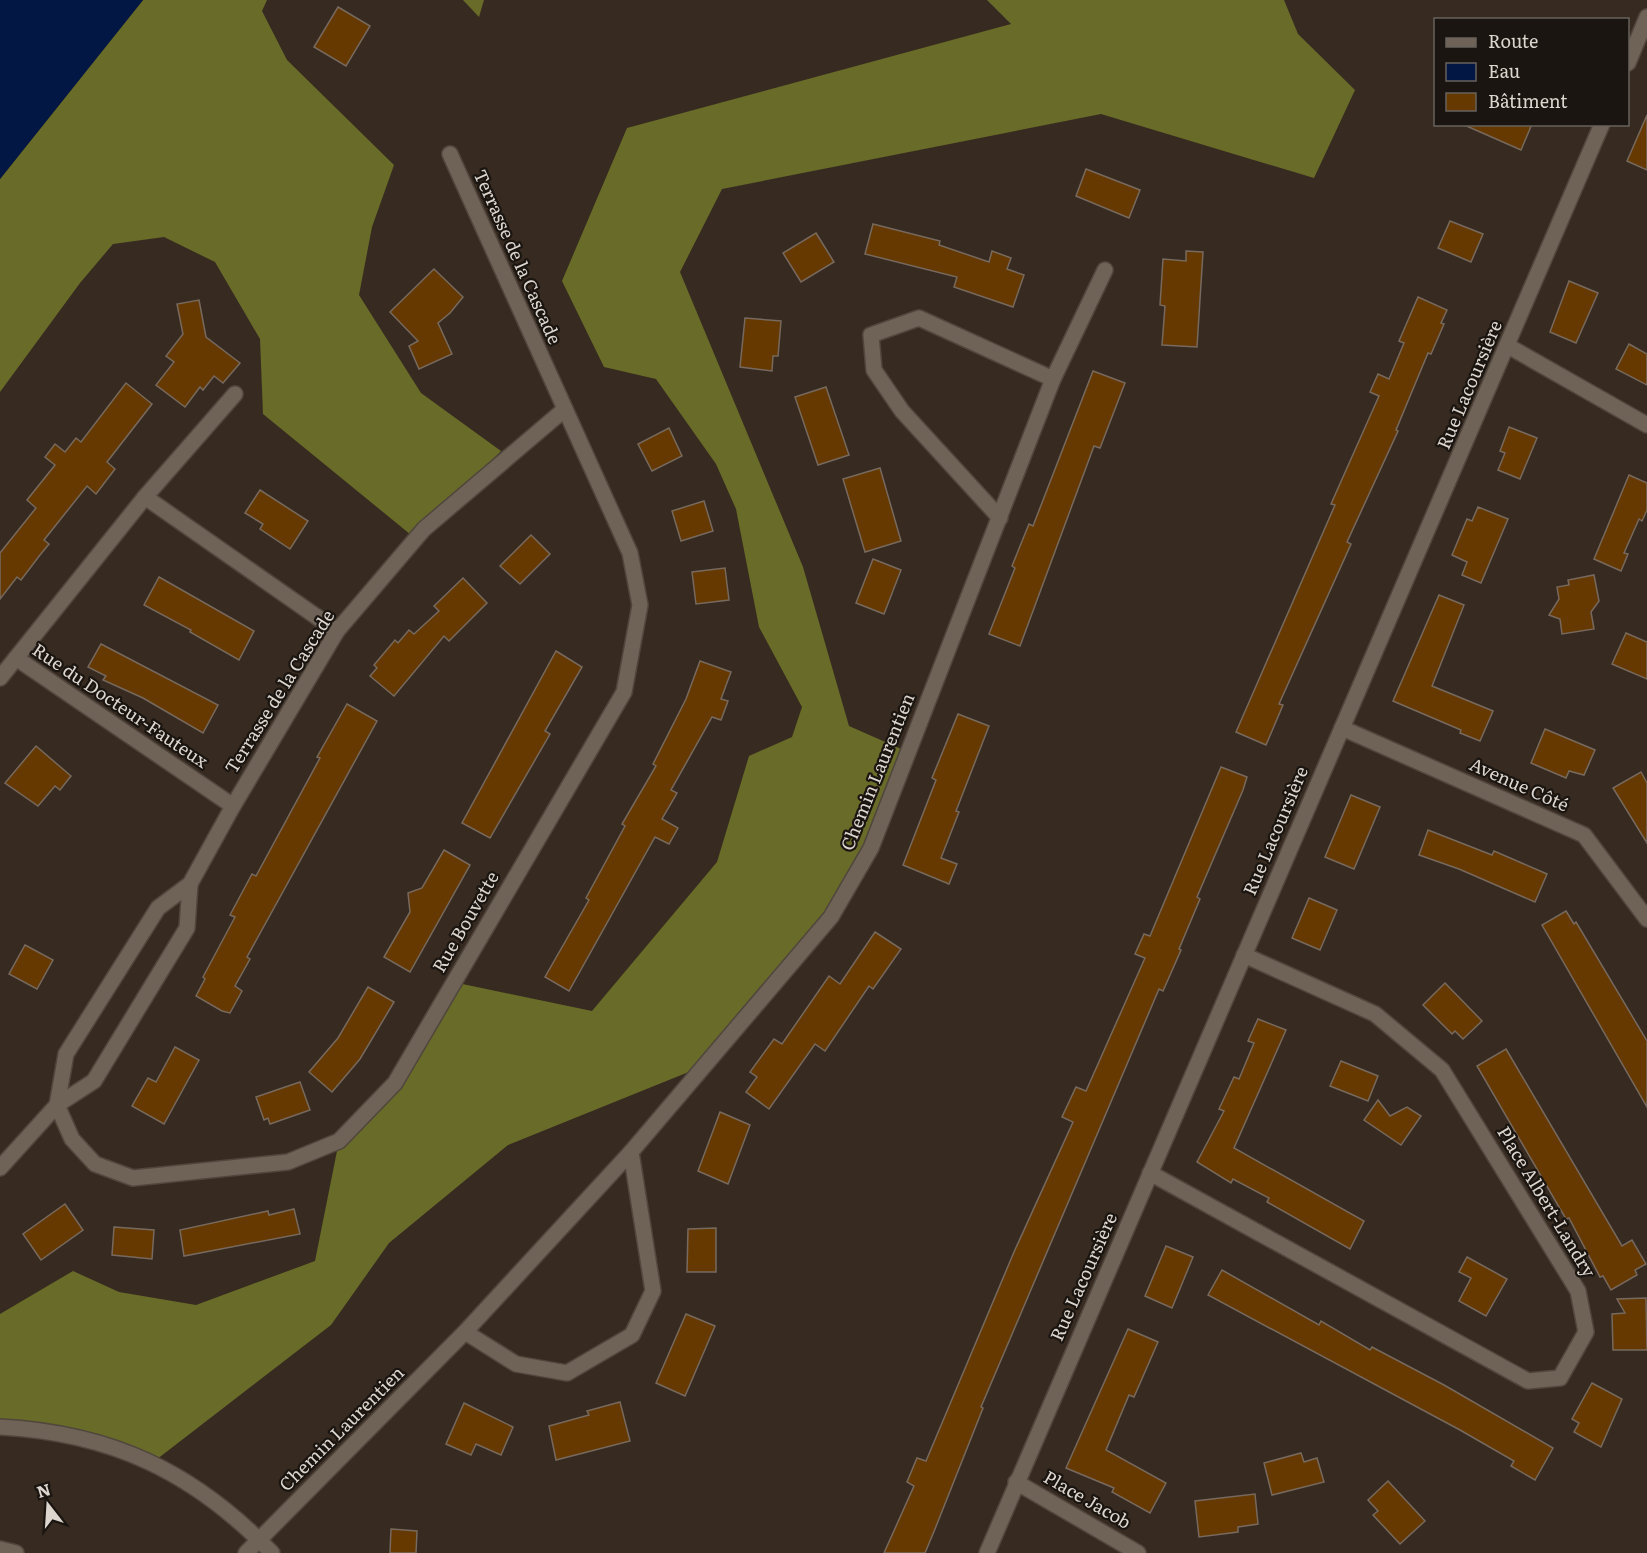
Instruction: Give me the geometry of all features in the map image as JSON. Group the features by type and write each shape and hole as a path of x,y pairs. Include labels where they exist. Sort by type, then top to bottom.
{"street":[{"path":"1629,61 1647,17"},
{"name":"Rue Lacoursière","path":"987,1553 1601,126"},
{"name":"Terrasse de la Cascade","path":"57,1105 66,1054 158,908 190,884 233,806 337,631 424,529 565,409 450,154"},
{"name":"Chemin Laurentien","path":"246,1553 465,1332 631,1152 831,917 871,848 1053,379 1105,270"},
{"path":"1000,518 902,411 874,370 871,335 919,318 1053,379"},
{"path":"1508,346 1647,425"},
{"name":"Rue du Docteur-Fauteux","path":"0,678 145,497 235,394"},
{"name":"Rue Bouvette","path":"57,1105 72,1139 95,1164 133,1178 288,1162 339,1141 395,1083 624,692 640,605 630,553 565,409"},
{"path":"145,497 337,631"},
{"name":"Rue du Docteur-Fauteux","path":"16,658 233,806"},
{"name":"Avenue Côté","path":"1342,728 1584,835 1647,919"},
{"name":"Terrasse de la Cascade","path":"0,1168 57,1105 94,1081 187,928 190,884"},
{"name":"Place Albert-Landry","path":"1150,1173 1528,1381 1560,1378 1586,1332 1578,1291 1442,1070 1375,1014 1244,955"},
{"path":"465,1332 516,1364 567,1373 632,1335 653,1291 631,1152"},
{"path":"0,1426 39,1429 76,1436 111,1446 152,1463 200,1489 272,1553"},
{"name":"Place Jacob","path":"1016,1482 1138,1553"},
{"path":"0,1549 16,1553"}],"shaded area":[{"path":"143,0 267,0 262,11 287,60 394,165 372,227 359,295 421,393 501,451 416,539 263,414 260,339 215,262 164,237 113,244 80,283 0,392 0,179"},
{"path":"463,0 484,0 479,17"},
{"path":"987,0 1284,0 1298,34 1355,90 1314,178 1101,114 722,189 680,272 803,567 849,726 908,752 831,917 706,1065 508,1145 389,1243 331,1325 152,1463 0,1427 0,1314 73,1271 119,1292 196,1305 315,1261 339,1141 395,1083 453,982 592,1011 717,862 749,756 792,737 802,707 759,627 736,509 716,464 656,379 604,367 562,281 627,128 1011,24"}],"water":[{"path":"0,0 143,0 0,179"}],"building":[{"path":"338,7 370,26 346,66 314,47"},
{"path":"1647,115 1647,170 1627,161"},
{"path":"1467,126 1531,126 1521,150"},
{"path":"1086,169 1140,190 1129,218 1076,196"},
{"path":"1450,221 1483,234 1471,262 1438,248"},
{"path":"873,224 940,241 939,245 989,262 992,251 1011,258 1007,269 1024,275 1013,307 954,287 957,277 865,254"},
{"path":"816,233 834,262 801,282 783,253"},
{"path":"1186,251 1203,252 1197,347 1162,345 1165,306 1160,305 1163,259 1186,261"},
{"path":"434,269 463,297 438,323 452,354 419,369 409,346 418,341 390,312"},
{"path":"1569,281 1598,293 1576,343 1550,332"},
{"path":"1418,297 1447,310 1441,323 1444,324 1431,354 1428,353 1396,430 1398,431 1347,542 1351,544 1279,704 1283,705 1266,745 1236,732 1335,505 1331,504 1379,396 1370,392 1378,374 1389,379 1404,343 1399,341"},
{"path":"199,300 206,337 240,363 223,383 214,376 203,390 200,387 185,407 156,385 174,362 166,356 183,334 177,304"},
{"path":"745,318 781,321 778,356 773,356 772,371 740,367"},
{"path":"1629,344 1647,354 1647,385 1616,369"},
{"path":"1093,371 1125,383 1100,448 1094,446 1020,646 989,634 1015,568 1012,566 1029,524 1033,526"},
{"path":"126,383 152,404 107,462 115,469 96,494 87,486 44,540 49,544 21,580 17,577 0,599 0,553 36,508 27,500 55,465 45,457 55,444 65,452 76,438 81,442"},
{"path":"826,387 849,455 818,465 795,397"},
{"path":"1509,427 1537,438 1520,479 1498,470 1505,453 1500,451"},
{"path":"669,428 682,456 652,471 638,444"},
{"path":"880,468 901,541 865,552 843,479"},
{"path":"1629,475 1647,483 1647,510 1642,521 1639,519 1624,553 1628,554 1621,571 1594,559"},
{"path":"260,490 308,521 290,549 260,529 263,524 245,513"},
{"path":"704,501 713,531 681,541 672,511"},
{"path":"1478,507 1508,519 1481,583 1462,575 1467,562 1452,555 1467,519 1472,521"},
{"path":"531,535 550,554 520,584 500,566"},
{"path":"873,559 901,570 884,614 856,603"},
{"path":"725,568 729,600 696,604 692,572"},
{"path":"1594,575 1599,601 1591,612 1594,629 1562,634 1560,619 1549,615 1559,599 1557,587 1569,585 1568,580"},
{"path":"159,577 254,631 239,660 190,632 191,630 144,605"},
{"path":"463,578 487,603 449,641 444,636 394,696 370,676 377,668 374,665 395,640 398,643 409,630 414,634 439,611 434,606"},
{"path":"1439,595 1464,605 1432,686 1493,711 1480,741 1460,733 1461,730 1393,701"},
{"path":"1626,633 1647,642 1647,679 1612,664"},
{"path":"101,644 218,705 203,733 143,698 103,680 106,676 88,667"},
{"path":"556,651 582,667 545,731 550,734 490,838 462,823"},
{"path":"700,661 731,672 721,699 728,701 721,720 712,717 671,790 677,793 662,819 678,828 669,844 655,837 569,991 545,977 589,900 586,898 625,826 622,824 656,766 653,764 686,699"},
{"path":"347,704 377,721 247,957 250,959 235,986 242,991 230,1013 222,1011 196,996 205,979 203,977 235,917 230,915 252,874 256,876"},
{"path":"958,714 989,726 956,811 959,812 941,858 957,864 949,884 903,865 936,780 932,778"},
{"path":"1545,729 1595,750 1584,775 1569,771 1566,778 1531,763"},
{"path":"36,746 71,776 60,790 55,786 38,806 5,783"},
{"path":"1221,767 1247,777 1243,790 1197,897 1200,899 1179,949 1181,950 1163,991 1159,989 981,1407 983,1408 925,1553 884,1553 914,1486 907,1482 917,1458 926,1461 1014,1252 1073,1122 1062,1117 1076,1087 1086,1091 1145,958 1135,954 1144,934 1150,936"},
{"path":"1641,772 1647,783 1647,843 1613,788"},
{"path":"1351,795 1380,807 1354,869 1325,857"},
{"path":"1428,830 1492,855 1494,851 1547,874 1535,902 1459,869 1419,855"},
{"path":"444,850 470,865 410,972 384,957 410,912 408,893 422,888"},
{"path":"1309,898 1337,910 1320,950 1292,938"},
{"path":"1566,911 1574,924 1576,922 1647,1041 1647,1107 1542,925"},
{"path":"875,932 901,949 873,989 869,986 825,1051 815,1044 769,1109 746,1092 757,1077 750,1072 774,1039 782,1044 829,976 840,984"},
{"path":"25,945 53,960 37,989 9,974"},
{"path":"1445,983 1482,1021 1463,1039 1455,1031 1452,1034 1423,1005"},
{"path":"368,987 394,1002 360,1059 332,1092 309,1072 338,1038"},
{"path":"1258,1019 1286,1030 1234,1148 1364,1221 1350,1249 1267,1202 1269,1198 1233,1179 1231,1183 1197,1162 1224,1111 1219,1109 1234,1077 1239,1079 1254,1043 1248,1041"},
{"path":"175,1047 199,1060 164,1124 132,1106 148,1078 156,1082"},
{"path":"1506,1049 1622,1246 1632,1240 1646,1264 1635,1270 1637,1275 1611,1290 1603,1276 1600,1277 1569,1218 1566,1219 1477,1066"},
{"path":"1341,1061 1378,1076 1368,1101 1330,1086"},
{"path":"300,1082 310,1110 270,1124 268,1118 264,1120 256,1097"},
{"path":"1378,1100 1390,1116 1407,1107 1421,1116 1401,1145 1364,1120"},
{"path":"720,1112 750,1125 728,1184 698,1171"},
{"path":"65,1204 83,1230 41,1260 23,1234"},
{"path":"294,1209 300,1234 184,1256 180,1230 268,1211 269,1215"},
{"path":"114,1227 154,1230 152,1259 112,1255"},
{"path":"716,1228 716,1272 687,1272 688,1229"},
{"path":"1166,1246 1193,1257 1172,1308 1145,1296"},
{"path":"1467,1257 1507,1279 1486,1316 1459,1301 1471,1278 1459,1272"},
{"path":"1222,1270 1319,1325 1321,1321 1370,1350 1372,1347 1444,1385 1553,1448 1535,1480 1511,1466 1514,1461 1460,1430 1208,1295"},
{"path":"1646,1298 1647,1350 1613,1350 1612,1314 1625,1313 1617,1299"},
{"path":"686,1314 715,1326 685,1396 656,1383"},
{"path":"1128,1329 1158,1342 1134,1397 1129,1395 1106,1450 1166,1483 1150,1513 1112,1492 1114,1488 1066,1468"},
{"path":"1592,1383 1622,1399 1601,1447 1574,1432 1579,1423 1572,1419"},
{"path":"620,1402 630,1441 556,1460 549,1426 589,1415 587,1411"},
{"path":"464,1403 513,1427 501,1455 476,1444 471,1455 446,1444"},
{"path":"1301,1453 1304,1462 1317,1458 1324,1482 1272,1495 1264,1463"},
{"path":"1388,1481 1425,1521 1400,1544 1373,1515 1378,1511 1368,1500"},
{"path":"1255,1494 1258,1524 1238,1527 1238,1532 1199,1537 1195,1501"},
{"path":"391,1529 417,1531 416,1553 390,1553"}]}
